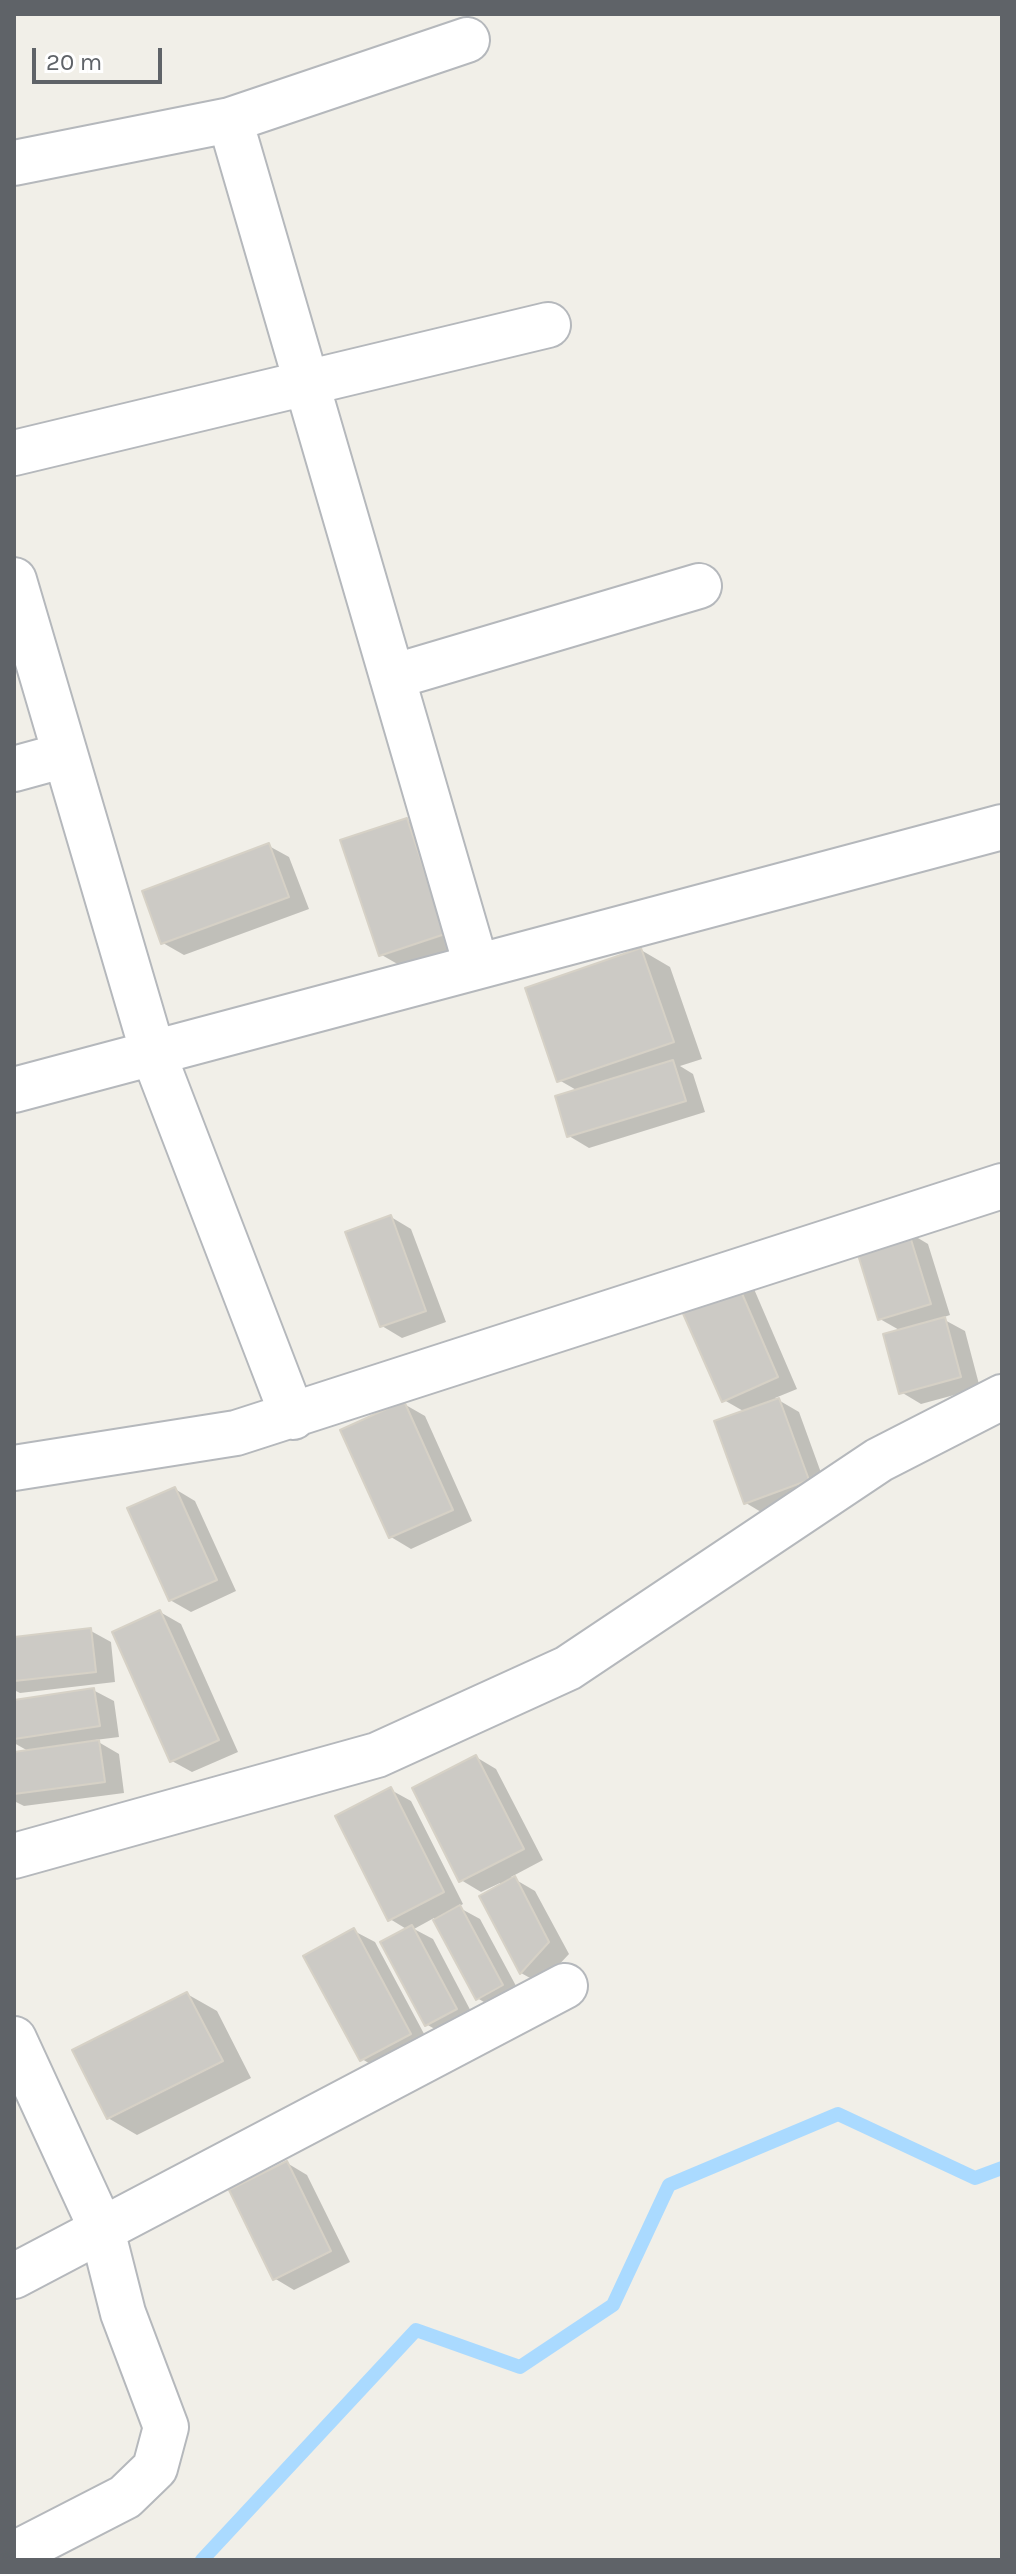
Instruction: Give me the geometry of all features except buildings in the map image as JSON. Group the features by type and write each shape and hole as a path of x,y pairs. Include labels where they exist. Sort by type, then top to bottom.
{"street":[{"path":"14,163 230,120 467,40"},
{"path":"230,120 476,965"},
{"path":"14,453 548,325"},
{"path":"14,580 153,1053 293,1417"},
{"path":"392,677 699,586"},
{"path":"14,769 65,755"},
{"path":"14,1090 1002,827"},
{"path":"14,1468 236,1433 293,1417 1002,1186"},
{"path":"14,1856 377,1755 568,1668 879,1460 1002,1397"},
{"path":"14,2276 565,1986"},
{"path":"14,2039 102,2230 123,2313 166,2427 155,2468 125,2497 14,2554"}],"waterway":[{"path":"202,2560 416,2330 520,2367 613,2305 669,2185 838,2114 975,2178 1002,2168"}]}
